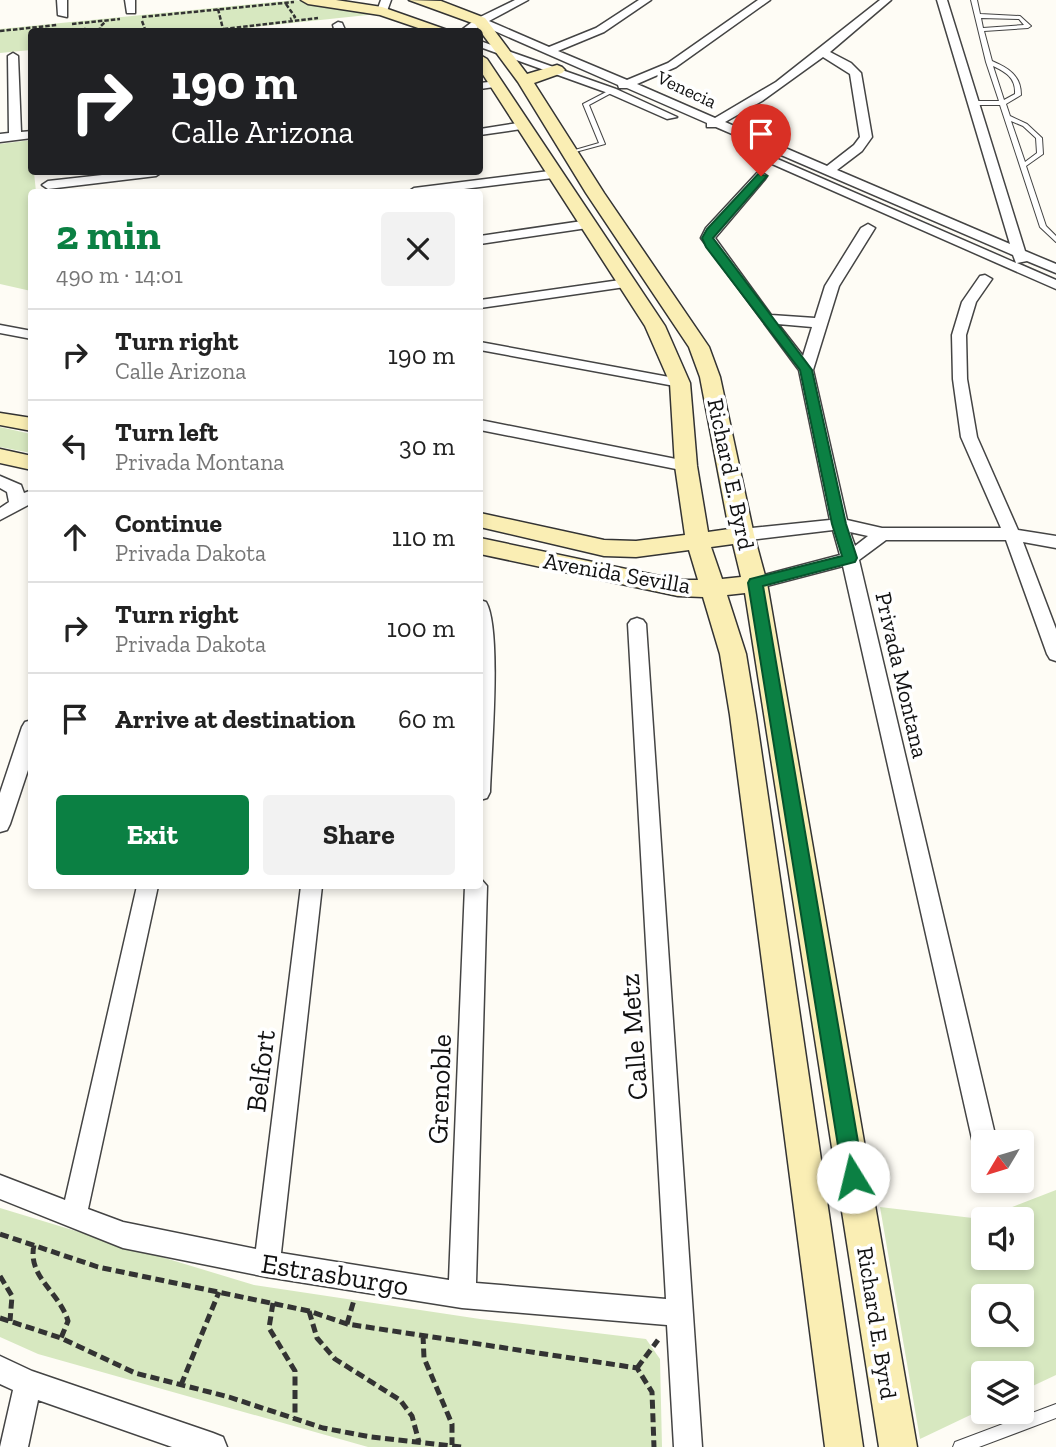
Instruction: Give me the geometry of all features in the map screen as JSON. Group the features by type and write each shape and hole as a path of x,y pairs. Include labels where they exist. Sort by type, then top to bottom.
{"street":[{"path":"62,0 64,15"},
{"path":"308,0 384,6 414,28"},
{"name":"Venecia","path":"416,0 440,3 467,28"},
{"path":"483,39 523,0"},
{"path":"551,50 600,30 646,0"},
{"path":"612,91 672,65 765,0"},
{"path":"701,130 738,113 824,53 886,0"},
{"path":"942,0 1023,271"},
{"path":"398,15 435,28"},
{"name":"Venecia","path":"483,41 551,50 1056,270"},
{"name":"Venecia","path":"483,42 612,91 1056,285"},
{"name":"Richard E. Byrd","path":"483,43 524,81 589,224 655,326 680,383 686,466 698,541 733,654 743,715 844,1447"},
{"path":"824,53 847,65 855,73 866,137 858,148 828,171"},
{"name":"Richard E. Byrd","path":"483,54 488,85 524,126 563,163 699,347 710,377 742,535 755,583 898,1447"},
{"path":"13,56 15,136"},
{"path":"524,81 538,74 557,70"},
{"path":"483,132 524,126"},
{"path":"0,138 28,134"},
{"path":"430,189 563,163"},
{"path":"48,183 127,175"},
{"path":"761,176 711,231 708,238 806,370"},
{"path":"967,233 1006,219"},
{"path":"483,240 589,224"},
{"name":"Privada Montana","path":"868,228 832,286 806,370 839,524 850,558 982,1130"},
{"path":"985,279 969,302 959,335 960,379 969,437 1012,534 1056,654"},
{"path":"483,304 627,283"},
{"path":"769,319 820,323"},
{"path":"0,329 28,334"},
{"path":"483,347 680,383"},
{"path":"0,419 28,424"},
{"path":"483,426 686,466"},
{"path":"0,456 28,462"},
{"path":"0,481 15,489 24,499 0,515"},
{"name":"Avenida Sevilla","path":"483,521 604,548 636,550 742,535"},
{"path":"742,535 839,524 882,534 1012,534 1056,542"},
{"path":"755,583 850,558 882,534"},
{"name":"Avenida Sevilla","path":"483,547 678,588 712,589 755,583"},
{"path":"483,624 483,698"},
{"name":"Calle Metz","path":"637,624 688,1447"},
{"path":"0,824 28,739"},
{"path":"74,1216 147,889"},
{"name":"Belfort","path":"267,1264 312,889"},
{"name":"Grenoble","path":"462,1295 476,889"},
{"name":"Estrasburgo","path":"0,1187 122,1235 267,1264 462,1295 679,1312"},
{"path":"0,1370 28,1383 213,1447"},
{"path":"14,1447 28,1383"}],"lane":[{"path":"974,0 989,62 1043,227 1056,240"},
{"path":"979,16 1020,18 1028,26 982,30"},
{"path":"972,103 1003,103 1018,95 1019,87 1013,74 989,62"},
{"path":"563,163 602,144 586,104 612,91"},
{"path":"1009,118 1025,125 1039,138 1040,154 1024,165"},
{"path":"960,1447 1056,1411"}],"path":[{"path":"218,10 308,0"},
{"path":"146,28 146,24 137,18 287,4 295,18 223,28"},
{"path":"100,28 107,21 129,10"},
{"path":"218,10 223,28"},
{"path":"32,28 107,21"},
{"path":"223,28 336,25"},
{"path":"0,31 28,28"},
{"path":"0,1234 97,1267 309,1311 347,1324 637,1367 652,1392 654,1447"},
{"path":"34,1245 30,1257 35,1272 62,1304 68,1321 61,1338"},
{"path":"0,1276 12,1296 10,1321"},
{"path":"181,1385 219,1292"},
{"path":"272,1303 269,1328 295,1371 295,1418"},
{"path":"309,1311 317,1338 335,1359 400,1400 412,1416 419,1442"},
{"path":"0,1318 61,1338 135,1373 323,1427 371,1437 462,1447"},
{"path":"423,1335 424,1358 452,1424 452,1445"},
{"path":"369,1447 371,1437"}],"green space":[{"path":"295,0 377,14 246,28 28,28 28,50 0,53 0,29"},
{"path":"28,140 28,175 34,175 36,189 28,189 28,290 0,284 0,144"},
{"path":"0,427 28,433 28,452 0,447"},
{"path":"1056,1190 1056,1375 1034,1385 1034,1361 971,1361 971,1415 920,1439 880,1207 971,1218 971,1270 1034,1270 1034,1207 1012,1207"},
{"path":"0,1208 254,1285 480,1319 646,1339 660,1359 662,1447 368,1447 38,1354 0,1337"}],"route":[{"path":"761,176 711,231 708,238 806,370 839,524 850,558 755,583 853,1177"}]}
